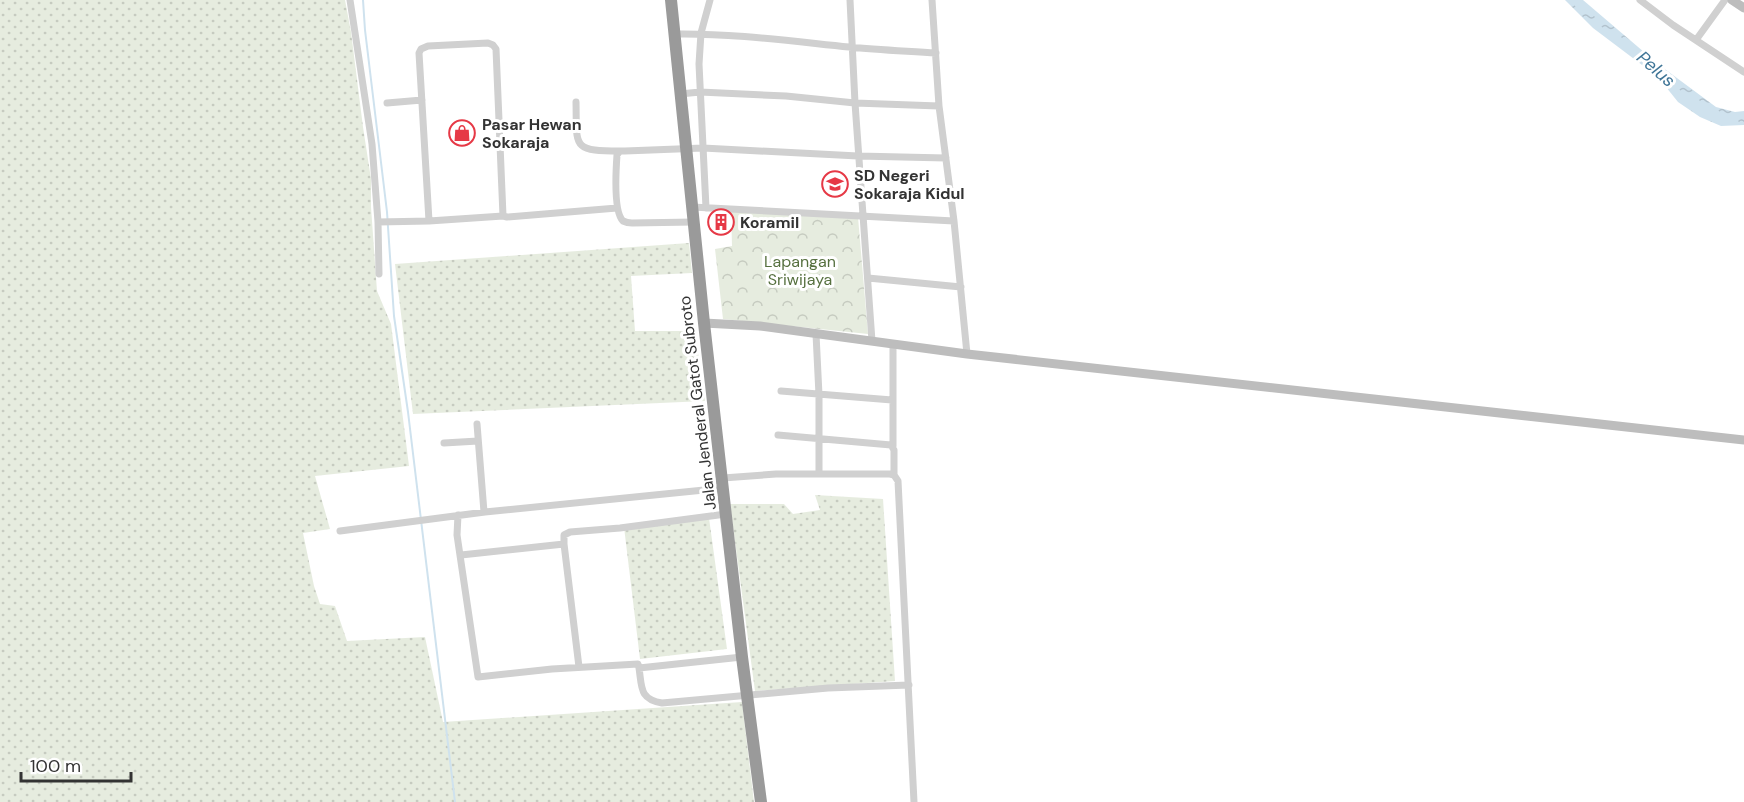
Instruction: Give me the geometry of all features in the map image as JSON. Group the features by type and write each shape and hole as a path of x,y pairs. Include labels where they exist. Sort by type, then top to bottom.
{"highway":[{"name":"Jalan Jenderal Gatot Subroto","path":"671,0 704,322 760,802"}],"street":[{"path":"350,0 372,144 381,222 379,274"},
{"path":"706,208 699,64 701,33 710,0"},
{"path":"850,0 858,156 872,341"},
{"path":"932,0 939,106 954,221 967,354"},
{"path":"1640,0 1673,26 1744,72"},
{"path":"1696,40 1725,0"},
{"path":"1732,0 1744,8"},
{"path":"674,34 750,36 852,48 936,53"},
{"path":"429,221 419,53 421,49 428,46 488,43 496,49 502,216"},
{"path":"680,94 700,92 786,96 855,103 939,106"},
{"path":"387,103 422,100"},
{"path":"576,102 577,139 586,149 598,151 703,147 858,156 945,158"},
{"path":"620,151 617,155 617,208 626,223 694,222"},
{"path":"693,207 954,221"},
{"path":"381,222 507,217 617,208"},
{"path":"868,278 961,287"},
{"path":"704,322 760,326 967,354 1744,440"},
{"path":"816,334 819,473"},
{"path":"893,345 894,475 898,481 914,802"},
{"path":"781,392 892,400"},
{"path":"477,424 484,512"},
{"path":"778,435 893,446"},
{"path":"444,443 478,441"},
{"path":"340,531 723,483 776,474 894,475"},
{"path":"579,667 564,535 570,532 727,514"},
{"path":"458,515 457,535 478,677 638,664 643,694 652,701 662,703 828,688 909,685"},
{"path":"461,555 564,544"},
{"path":"639,668 742,657"}],"green space":[{"path":"0,0 345,0 371,179 377,291 391,324 409,466 315,476 330,529 303,533 320,604 335,606 347,641 425,637 443,722 742,702 754,802 0,802"},
{"name":"Lapangan Sriwijaya","path":"731,208 858,217 868,334 723,319 715,249 732,246"},
{"path":"689,243 692,273 631,276 635,331 695,331 705,401 413,414 395,264"},
{"path":"815,495 883,499 895,681 755,691 730,504 784,504 793,514 820,510"},
{"path":"709,518 727,649 640,659 624,527"}],"water":[{"name":"Pelus","path":"1565,0 1583,0 1658,64 1716,107 1735,112 1744,111 1744,125 1721,126 1700,117 1678,102 1658,77 1593,28"}],"waterway":[{"path":"363,0 387,212 394,316 408,412 455,802"}],"place":[{"name":"Pasar Hewan Sokaraja","path":"462,133"},
{"name":"SD Negeri Sokaraja Kidul","path":"835,184"},
{"name":"Koramil","path":"721,222"}]}
